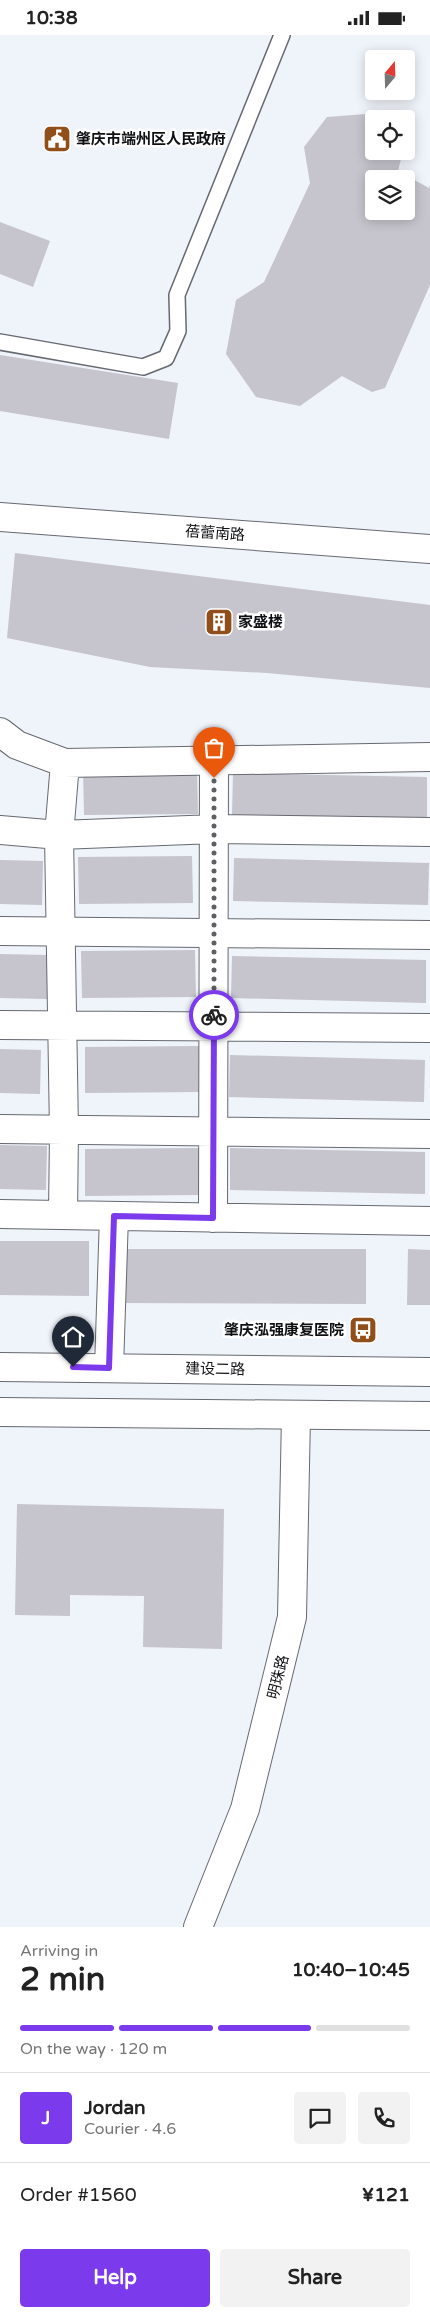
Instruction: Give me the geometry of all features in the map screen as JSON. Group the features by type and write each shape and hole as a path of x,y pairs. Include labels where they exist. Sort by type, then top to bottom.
{"street":[{"name":"蓓蕾南路","path":"0,517 430,549"},
{"path":"0,732 17,745 65,763 430,757"},
{"path":"213,1218 214,761"},
{"path":"63,1215 64,1131 58,835 65,763"},
{"path":"0,830 58,835 215,829 430,832"},
{"path":"0,931 430,935"},
{"path":"0,1025 430,1028"},
{"path":"0,1129 430,1134"},
{"path":"0,1214 430,1221"},
{"path":"109,1368 114,1216"},
{"name":"建设二路","path":"0,1367 430,1371"},
{"path":"0,1412 430,1416"},
{"name":"明珠路","path":"198,1927 245,1809 292,1617 296,1415"}],"lane":[{"path":"0,343 143,367 166,358 178,331 177,295 282,35"}],"building":[{"path":"365,114 365,160 401,160 398,170 365,170 365,220 415,220 415,180 429,188 430,185 430,285 385,388 372,392 342,376 300,406 256,397 226,354 236,300 264,282 310,183 304,147 327,117"},
{"path":"0,222 50,241 33,287 0,274"},
{"path":"0,355 178,383 169,439 0,411"},
{"name":"家盛楼","path":"15,553 430,605 430,688 267,673 150,667 7,638"},
{"path":"197,767 198,814 84,815 83,768"},
{"path":"233,773 427,777 427,819 232,815"},
{"path":"192,856 193,903 79,904 78,857"},
{"path":"234,858 429,863 428,905 233,901"},
{"path":"0,860 43,861 42,905 0,904"},
{"path":"195,950 196,997 82,998 81,951"},
{"path":"0,954 47,955 47,999 0,998"},
{"path":"232,956 426,960 426,1003 231,998"},
{"path":"199,1046 200,1092 85,1093 85,1047"},
{"path":"0,1049 41,1050 40,1094 0,1093"},
{"path":"230,1055 425,1060 424,1102 229,1097"},
{"path":"0,1145 47,1146 46,1190 0,1189"},
{"path":"199,1148 200,1195 85,1196 85,1149"},
{"path":"230,1148 425,1152 425,1194 230,1190"},
{"path":"0,1241 89,1241 89,1296 0,1295"},
{"path":"118,1249 366,1249 366,1304 118,1303"},
{"path":"408,1249 430,1250 430,1305 407,1305"},
{"path":"17,1504 224,1509 222,1649 143,1647 144,1596 70,1595 70,1616 15,1615"}],"way so far":[{"path":"214,778 214,1015"}],"place":[{"name":"肇庆市端州区人民政府","path":"57,139"},
{"name":"家盛楼","path":"219,622"},
{"name":"肇庆泓强康复医院","path":"363,1330"}],"route":[{"path":"73,1367 109,1368 114,1216 213,1218 214,1015"}]}
